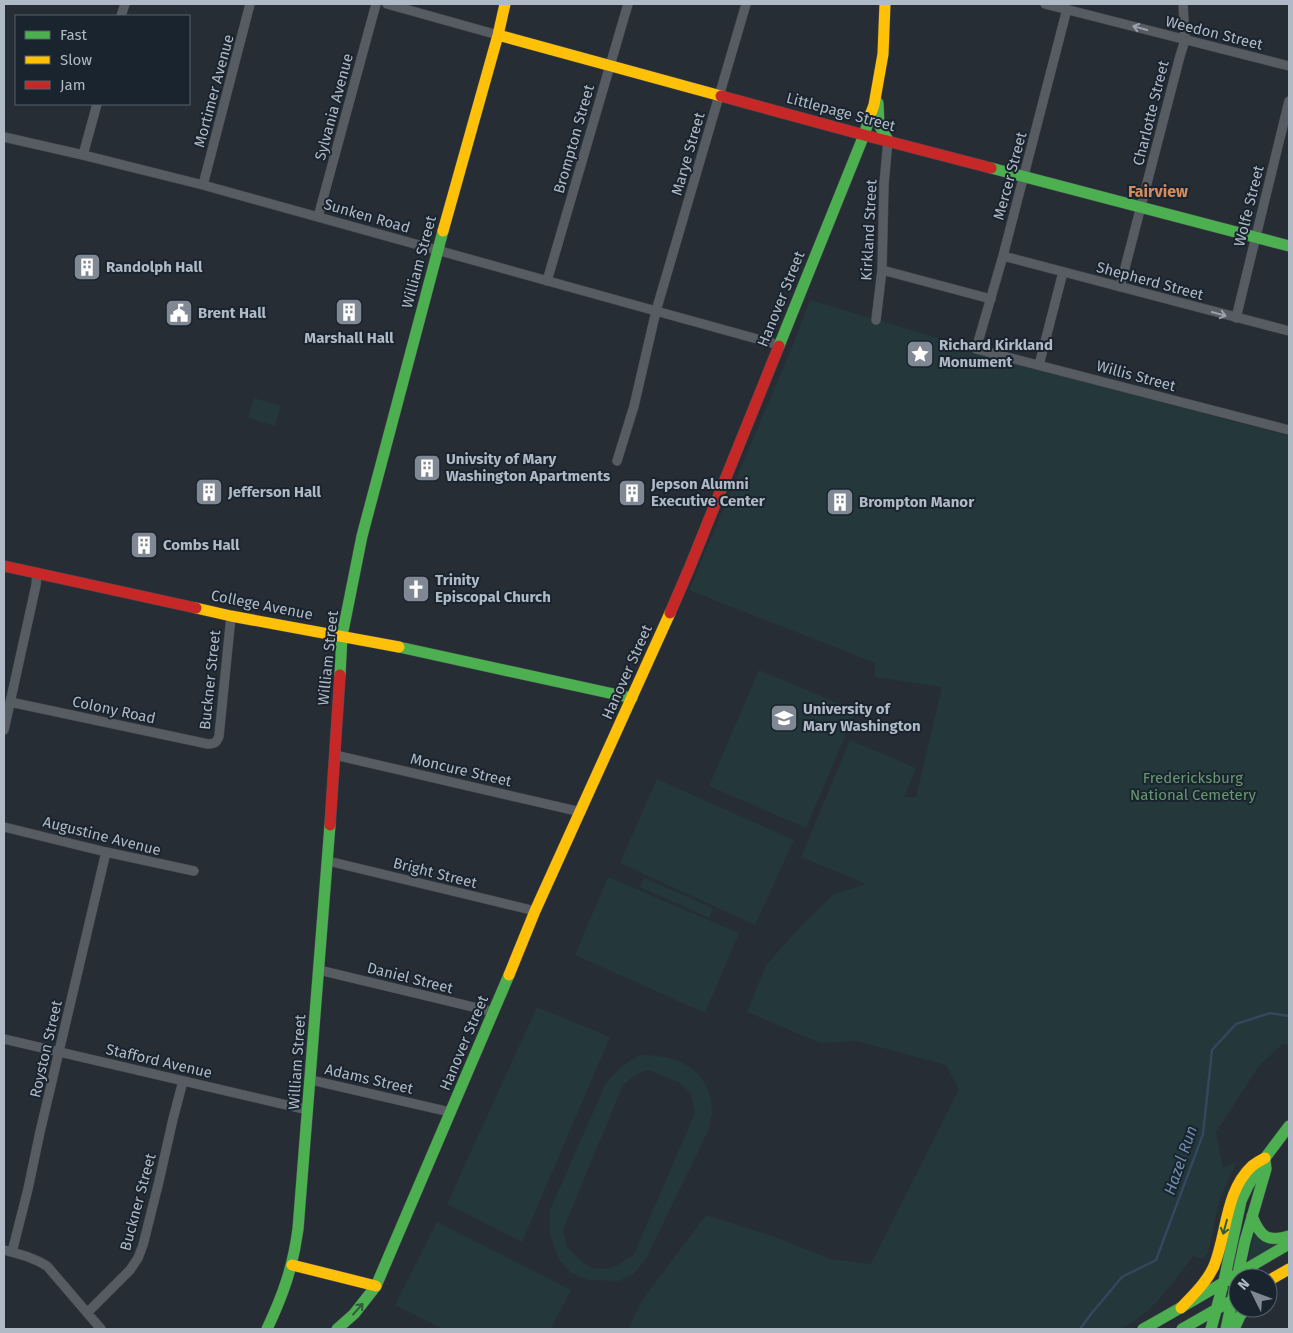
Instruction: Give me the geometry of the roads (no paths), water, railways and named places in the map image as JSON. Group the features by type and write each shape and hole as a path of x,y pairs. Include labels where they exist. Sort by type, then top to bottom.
{"main road":[{"name":"William Street","path":"266,1329 279,1303 292,1265 297,1239 328,861 342,636 362,536 505,4"},
{"name":"Hanover Street","path":"337,1329 354,1314 376,1286 494,1012 534,911 581,812 694,557 874,105 883,54 884,4"},
{"name":"Littlepage Street","path":"498,35 720,96 1289,246"},
{"path":"877,88 879,125 888,140"},
{"name":"College Avenue","path":"4,566 231,616 383,643 632,698"},
{"path":"1211,1329 1224,1281 1241,1201 1265,1158 1289,1126"},
{"path":"1239,1268 1266,1169 1265,1158"},
{"path":"1181,1308 1214,1266 1237,1186 1257,1160 1265,1158"},
{"path":"1252,1216 1258,1230 1268,1238 1280,1240 1289,1236"},
{"path":"1247,1268 1289,1244"},
{"path":"292,1265 376,1286"},
{"path":"1278,1276 1289,1269"},
{"path":"1143,1329 1228,1279"},
{"path":"1182,1329 1228,1303"}],"street":[{"name":"Mortimer Avenue","path":"204,185 250,4"},
{"name":"Sylvania Avenue","path":"318,217 376,4"},
{"name":"Littlepage Street","path":"387,4 498,35"},
{"name":"Brompton Street","path":"547,281 628,4"},
{"name":"Marye Street","path":"617,461 634,406 656,312 746,4"},
{"name":"Weedon Street","path":"1045,4 1289,66"},
{"name":"Charlotte Street","path":"1120,287 1185,40 1182,4"},
{"name":"Mercer Street","path":"976,349 1024,177 1066,9"},
{"name":"Wolfe Street","path":"1236,318 1289,101"},
{"path":"84,155 98,105"},
{"name":"Sunken Road","path":"4,137 204,185 779,345"},
{"name":"Kirkland Street","path":"876,320 882,270 884,184 888,140"},
{"name":"Shepherd Street","path":"1003,256 1289,331"},
{"path":"882,270 991,299"},
{"path":"1039,365 1063,272"},
{"name":"Willis Street","path":"976,349 1289,430"},
{"path":"4,730 37,573"},
{"name":"Buckner Street","path":"213,744 219,736 231,616"},
{"name":"Colony Road","path":"10,702 213,744"},
{"name":"Moncure Street","path":"335,754 581,812"},
{"name":"Augustine Avenue","path":"4,826 194,872"},
{"name":"Royston Street","path":"8,1251 28,1189 106,852"},
{"name":"Bright Street","path":"328,861 534,911"},
{"name":"Daniel Street","path":"319,970 494,1012"},
{"name":"Stafford Avenue","path":"4,1039 308,1110"},
{"name":"Adams Street","path":"311,1080 450,1112"},
{"name":"Buckner Street","path":"87,1313 130,1270 138,1258 143,1245 183,1081"},
{"path":"8,1251 36,1259 47,1266 101,1329"}],"waterway":[{"name":"Hazel Run","path":"1080,1329 1122,1277 1156,1260 1203,1134 1212,1050 1236,1024 1270,1013 1289,1016"}],"place":[{"name":"Randolph Hall","path":"87,267"},
{"name":"Marshall Hall","path":"349,312"},
{"name":"Brent Hall","path":"179,313"},
{"name":"Richard Kirkland Monument","path":"920,354"},
{"name":"Univsity of Mary Washington Apartments","path":"427,468"},
{"name":"Jefferson Hall","path":"209,492"},
{"name":"Jepson Alumni Executive Center","path":"632,493"},
{"name":"Brompton Manor","path":"840,502"},
{"name":"Combs Hall","path":"144,545"},
{"name":"Trinity Episcopal Church","path":"416,589"},
{"name":"University of Mary Washington","path":"784,718"}],"district":[{"name":"Fairview","path":"1158,191"}],"park label":[{"name":"Fredericksburg National Cemetery","path":"1193,786"}]}
